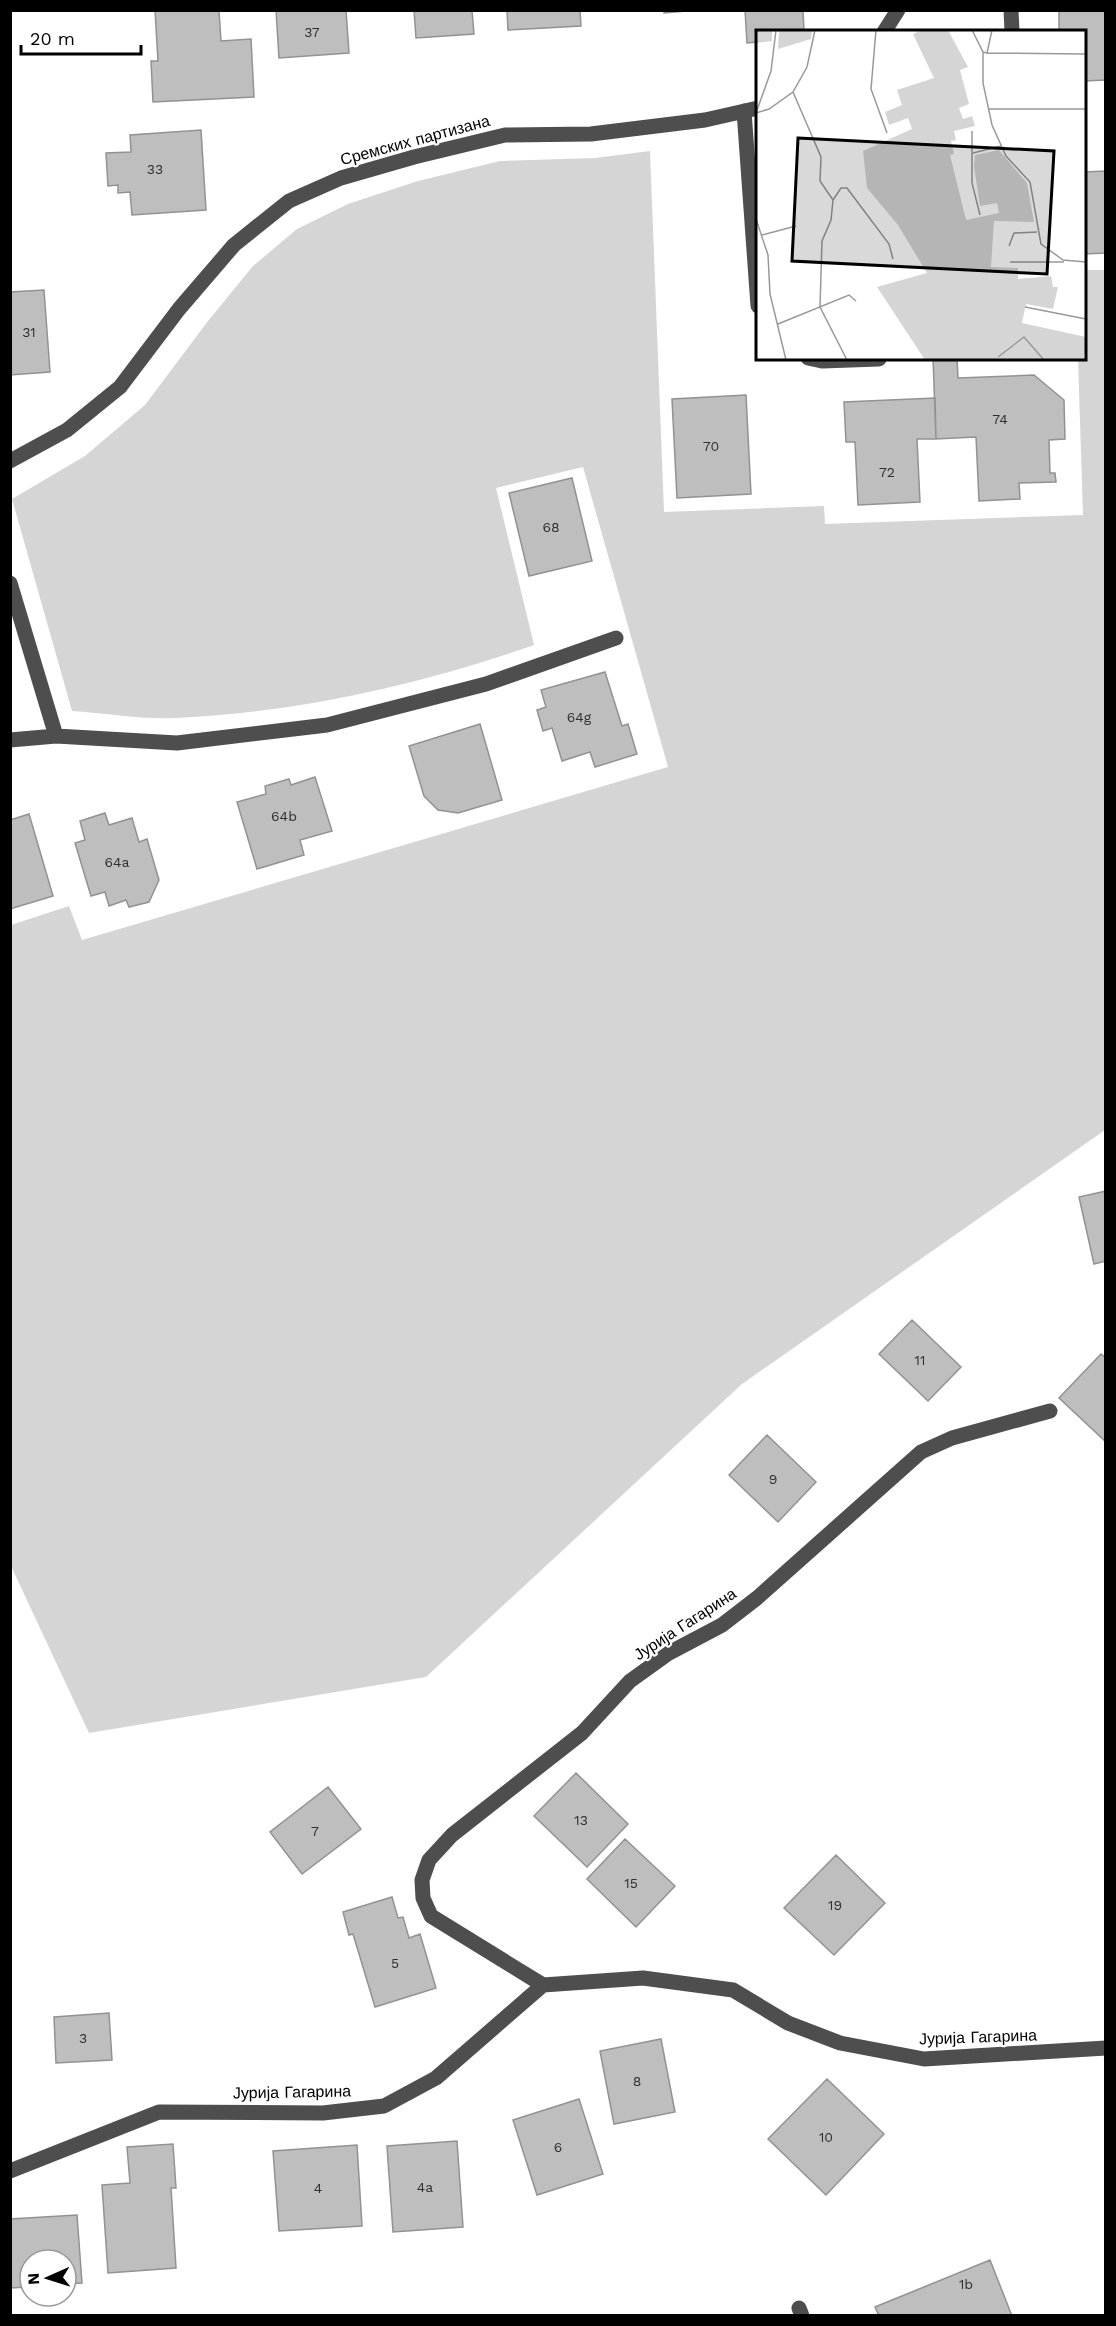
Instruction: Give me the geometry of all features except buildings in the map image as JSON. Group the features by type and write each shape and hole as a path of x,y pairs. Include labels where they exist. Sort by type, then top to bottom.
{"street":[{"path":"885,30 898,10"},
{"path":"1011,10 1012,30"},
{"path":"751,109 756,250"},
{"name":"Сремских партизана","path":"10,461 67,430 120,387 179,309 234,245 289,201 341,178 505,135 591,134 705,120 751,109"},
{"path":"817,360 850,360"},
{"path":"10,583 56,736"},
{"path":"10,740 56,736 177,743 327,725 486,684 616,638"},
{"name":"Јурија Гагарина","path":"1050,1411 952,1438 921,1452 757,1598 722,1625 669,1653 630,1681 582,1733 452,1835 429,1860 422,1880 423,1898 430,1916 543,1985 643,1978 733,1990 788,2023 840,2043 924,2059 1106,2048"},
{"name":"Јурија Гагарина","path":"10,2170 159,2112 323,2113 384,2106 436,2078 543,1985"}],"shaded area":[{"path":"650,151 664,512 824,506 825,524 1083,515 1078,360 1086,360 1086,270 1105,270 1105,1130 742,1384 426,1677 89,1733 11,1566 11,925 69,906 82,940 668,767 583,467 496,488 534,645 447,672 358,694 268,710 177,718 72,711 12,499 85,456 145,405 253,266 297,229 348,204 418,181 500,161 595,158"}]}
